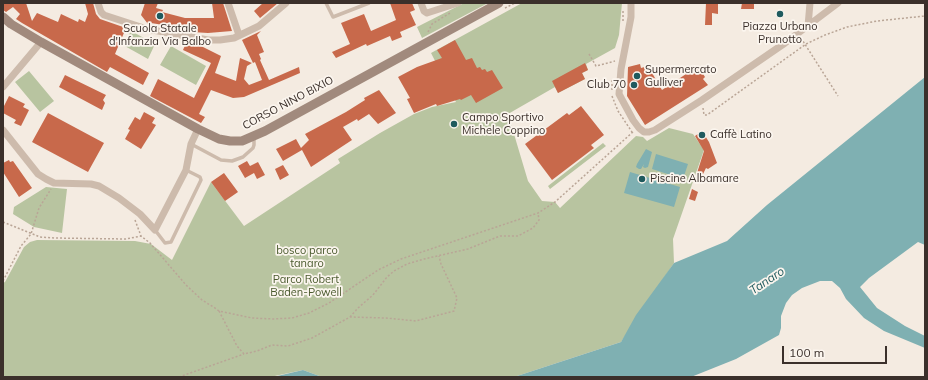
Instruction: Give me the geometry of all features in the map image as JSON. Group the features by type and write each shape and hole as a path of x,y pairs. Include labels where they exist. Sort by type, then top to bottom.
{"main road":[{"name":"CORSO NINO BIXIO","path":"3,17 11,24 42,42 198,129 230,141 242,141 254,137 428,41 500,7"}],"street":[{"path":"98,3 101,12 104,15 147,29 208,40 234,38 259,26 286,3"},
{"path":"228,3 239,35"},
{"path":"421,3 424,10 428,13 458,3"},
{"path":"631,3 631,17 623,59 619,94 639,128 644,132 655,130 702,100 785,43 838,3"},
{"path":"808,26 810,3"},
{"path":"3,88 42,42"},
{"path":"3,130 38,174 54,183 91,184 99,186 112,193 155,230 186,170 191,144 198,129"}],"lane":[{"path":"326,3 333,17 369,3"},
{"path":"191,144 221,160 232,161 243,157 252,148 254,145 254,137"},
{"path":"155,230 165,243 171,242 201,180 200,177 186,170"}],"path":[{"path":"500,7 515,3"},
{"path":"428,41 426,36 432,24 452,12"},
{"path":"702,100 704,115 708,115 806,44 825,35 847,27 876,21 925,16"},
{"path":"797,34 806,44 838,96"},
{"path":"589,54 596,66 615,61"},
{"path":"132,209 141,236 150,243 186,285 202,300 219,311 252,318 273,320 292,318 309,313 329,303 378,270 401,258 538,213 555,202 630,134 639,128"},
{"path":"3,280 21,246 32,234 39,208 54,183"},
{"path":"179,377 272,345 288,346 312,338 350,317 373,295 387,277 394,271 407,264 468,249 500,236 518,236 533,228 539,220 538,213"},
{"path":"3,222 40,237 126,239 141,236"},
{"path":"350,317 416,321 454,312 458,298 441,264 439,256"},
{"path":"219,311 237,346 244,354"}],"green space":[{"path":"464,3 488,3 422,38 417,27"},
{"name":"Parco Robert Baden-Powell","path":"522,3 622,3 619,35 615,48 586,64 588,70 582,73 585,79 558,93 555,87 508,114 528,181 542,201 555,202 560,208 636,136 643,137 647,141 669,128 693,134 704,150 673,239 674,263 621,342 514,377 322,377 303,370 270,377 3,377 3,283 5,282 24,247 30,242 37,240 135,241 151,244 172,260 211,182 244,226 340,163 338,159 380,133 414,114 432,107 456,102 431,53"},
{"path":"131,31 155,44 148,59 123,45"},
{"path":"171,46 206,66 196,85 160,65"},
{"path":"29,71 54,101 40,112 15,82"},
{"path":"603,143 606,146 550,189 548,186"},
{"path":"46,187 67,189 62,233 34,227 13,214 14,207"}],"water":[{"name":"Tanaro","path":"925,77 925,245 918,242 869,278 860,287 877,308 905,326 925,336 925,348 884,331 864,318 846,299 840,288 832,281 820,281 802,288 792,295 786,303 781,316 781,328 779,335 736,359 691,377 514,377 621,342 636,315 674,263 727,241 767,205"},
{"path":"646,149 652,152 648,167 643,167 644,164 641,169 639,169 636,167 637,164"},
{"path":"656,154 688,164 683,179 652,169"},
{"path":"630,172 680,187 674,207 624,193"},
{"path":"303,370 322,377 273,377"}],"building":[{"path":"3,3 26,3 32,21 37,13 58,22 61,14 78,22 79,19 85,22 88,14 85,3 93,3 96,14 100,19 126,28 115,54 149,73 143,85 110,67 107,72 22,23 16,19 20,14 13,7 6,12 3,10"},
{"path":"145,3 158,3 156,8 163,10 162,12 185,18 214,18 212,3 223,3 232,31 208,33 192,32 187,31 188,29 151,23 148,24 141,15"},
{"path":"263,3 278,3 260,18 254,11"},
{"path":"390,3 412,3 415,10 410,12 416,25 400,32 402,37 392,41 390,36 367,46 366,44 336,58 332,52 350,44 341,23 364,14 371,31 396,20"},
{"path":"706,3 718,3 718,14 712,13 712,25 705,25"},
{"path":"742,3 754,3 754,9 741,9"},
{"path":"261,31 257,35 264,52 259,54 260,60 269,80 299,67 300,73 244,97 233,98 211,90 199,114 205,117 201,123 150,96 158,79 194,98 211,63 183,50 187,41 193,42 221,56 215,73 236,81 240,58 252,63 247,66 244,79 249,85 262,80 255,62 253,63 242,40"},
{"path":"455,40 466,60 472,58 477,68 480,67 482,70 485,69 487,72 492,70 503,88 476,103 471,95 461,100 460,99 437,106 436,104 414,113 407,99 410,98 398,77 417,67 442,58 437,50"},
{"path":"585,63 588,70 582,73 585,79 558,93 552,81"},
{"path":"640,64 641,68 648,66 662,90 698,66 705,77 703,79 708,85 645,125 627,96 628,67"},
{"path":"65,75 106,95 103,100 105,103 102,110 59,87"},
{"path":"379,90 396,113 378,124 369,114 358,121 357,119 343,127 352,140 311,167 302,150 283,161 276,149 296,139 301,148 309,140 305,134 346,112 365,100 364,98"},
{"path":"9,96 25,104 23,107 29,110 21,126 14,123 16,120 3,113 3,108"},
{"path":"581,106 604,135 591,145 594,148 552,180 525,144 567,113 569,115"},
{"path":"144,112 155,118 152,123 156,125 141,149 125,139 130,130 128,129 135,117 140,120"},
{"path":"48,113 104,143 88,172 32,142"},
{"path":"702,131 709,142 717,163 708,169 706,168 703,174 697,173 704,151 695,136"},
{"path":"9,160 10,162 13,161 32,188 19,197 3,172 3,163"},
{"path":"247,161 250,166 258,162 265,175 257,179 254,173 245,178 238,166"},
{"path":"283,165 289,175 280,180 275,169"},
{"path":"224,173 238,192 225,201 211,182"},
{"path":"692,189 698,192 695,201 689,199"}],"place":[{"name":"Piazza Urbano Prunotto","path":"780,14"},
{"name":"Scuola Statale d'Infanzia Via Balbo","path":"160,16"},
{"name":"Supermercato Gulliver","path":"637,76"},
{"name":"Club 70","path":"634,85"},
{"name":"Campo Sportivo Michele Coppino","path":"454,124"},
{"name":"Caffè Latino","path":"702,135"},
{"name":"Piscine Albamare","path":"642,179"}],"park label":[{"name":"bosco parco tanaro","path":"307,257"}]}
